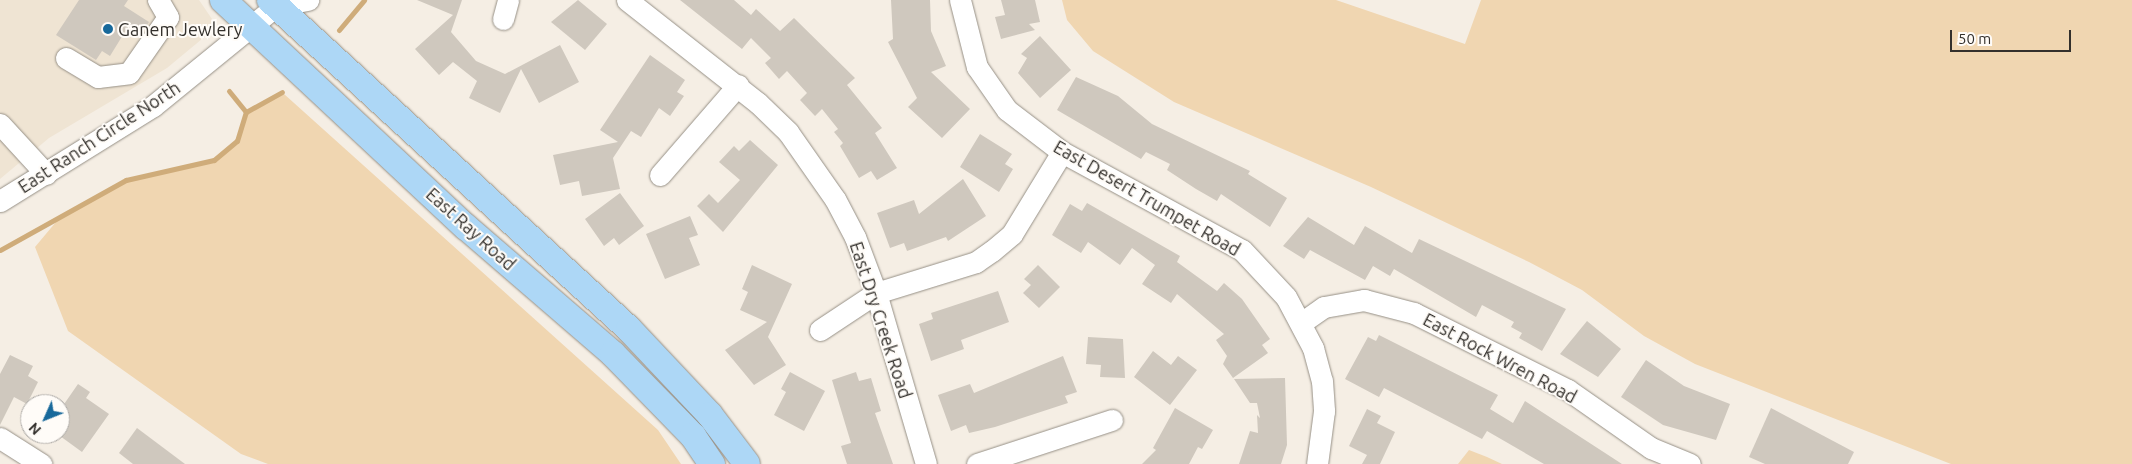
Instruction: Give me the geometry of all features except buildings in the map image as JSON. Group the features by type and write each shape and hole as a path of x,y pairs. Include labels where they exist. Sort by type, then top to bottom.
{"main road":[{"name":"East Ray Road","path":"223,0 268,10 629,329 710,415 748,464"},
{"name":"East Ray Road","path":"268,10 466,227 614,354 693,436 712,464"}],"street":[{"path":"66,58 98,76 129,73 168,17 158,0"},
{"path":"268,10 308,0"},
{"name":"East Dry Creek Road","path":"627,0 738,85 788,132 835,199 855,237 876,293 926,464"},
{"name":"East Desert Trumpet Road","path":"960,0 977,66 1006,110 1062,152 1242,250 1286,297 1301,323 1322,381 1324,411 1317,464"},
{"name":"East Ranch Circle North","path":"0,201 153,106 268,10"},
{"path":"660,175 738,85"},
{"path":"0,124 46,174"},
{"path":"820,330 876,293 976,262 992,251 1012,234 1062,152"},
{"name":"East Rock Wren Road","path":"1301,323 1324,307 1364,300 1414,312 1568,390 1651,448 1690,464"},
{"path":"977,464 1112,420"},
{"path":"0,438 29,461"}],"shaded area":[{"path":"0,0 199,0 212,19 208,34 167,68 49,138 0,179"},
{"path":"1062,0 1336,0 1465,44 1481,0 2132,0 2132,464 1951,464 1695,364 1644,336 1582,290 1529,262 1371,187 1174,102 1093,51 1067,20"},
{"path":"284,94 658,430 681,464 268,464 241,454 68,331 35,247 61,216 126,180 214,160 237,141 246,112"},
{"path":"1469,450 1487,457 1502,464 1458,464"}],"waterway":[{"path":"339,30 364,0"},
{"path":"229,91 246,112"},
{"path":"0,250 126,180 214,160 237,141 246,112 282,92"}],"place":[{"name":"Ganem Jewlery","path":"108,29"}]}
